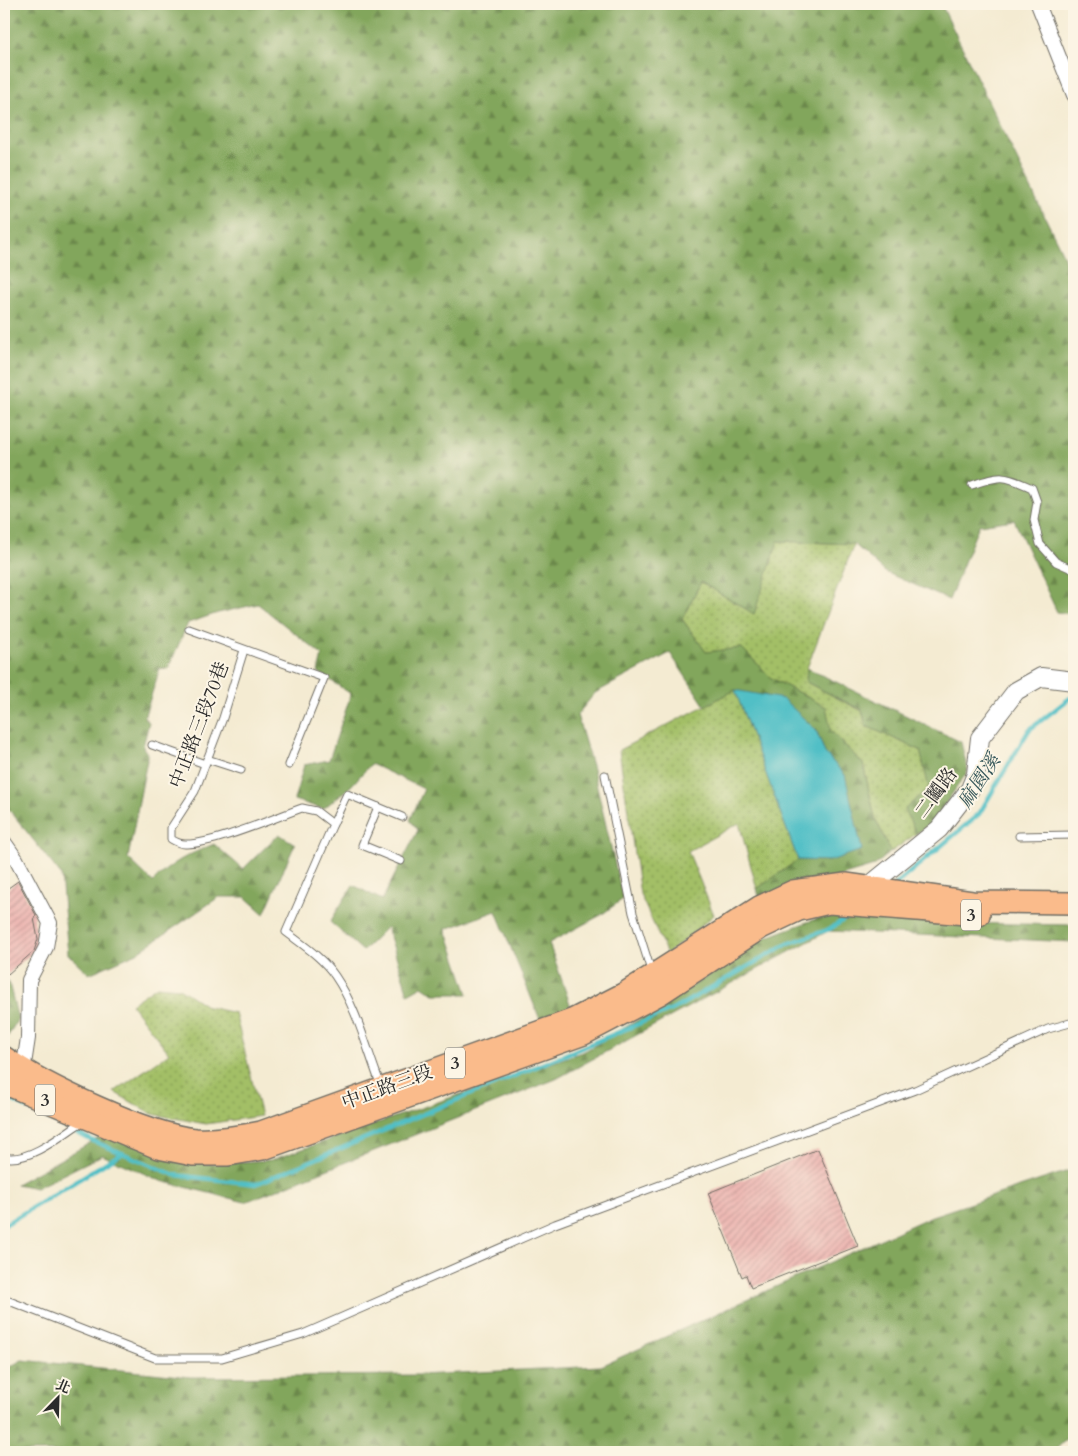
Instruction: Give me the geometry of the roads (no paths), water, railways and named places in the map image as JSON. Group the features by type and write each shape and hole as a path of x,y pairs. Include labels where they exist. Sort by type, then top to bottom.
{"main road":[{"name":"中正路三段","path":"4,1058 11,1084 92,1112 166,1133 195,1138 222,1139 261,1132 572,1020 653,976 759,907 793,891 846,884 868,896"},
{"name":"3","path":"868,896 972,902 1074,903"},
{"name":"3","path":"868,896 955,914 1074,916"},
{"name":"中正路三段","path":"92,1112 158,1148 193,1155 228,1155 264,1149 584,1034 660,994 761,928 799,910 868,896"}],"street":[{"path":"1038,4 1074,95"},
{"name":"二鬮路","path":"868,896 939,829 970,789 976,774 980,738 1016,691 1040,678 1074,681"},
{"path":"4,842 16,859 50,923 46,947 29,980 28,1038 11,1084"}],"lane":[{"path":"972,485 997,476 1014,480 1032,488 1037,502 1034,520 1040,544 1056,562 1074,570"},
{"path":"189,629 324,678 289,765"},
{"name":"中正路三段70巷","path":"244,650 223,718 195,792 171,828 171,839 177,843 187,844 211,840 302,808 316,810 333,824"},
{"path":"152,745 241,770"},
{"path":"605,775 633,914 653,976"},
{"path":"382,1089 358,1024 334,975 310,950 286,932 347,794 402,817"},
{"path":"378,807 362,845 402,861"},
{"path":"1019,836 1074,835"},
{"path":"4,1299 155,1358 222,1358 303,1334 555,1224 915,1090 1048,1029 1074,1022"},
{"path":"4,1157 11,1159 42,1149 92,1112"}],"water":[{"path":"735,690 783,699 816,730 825,753 845,775 862,850 830,861 798,860"}],"waterway":[{"name":"麻園溪","path":"896,884 979,814 1029,730 1070,698 1074,699"},
{"path":"4,1096 93,1141 175,1175 256,1184 674,1009 787,944 830,929 854,913"},
{"path":"4,1225 122,1153"}]}
